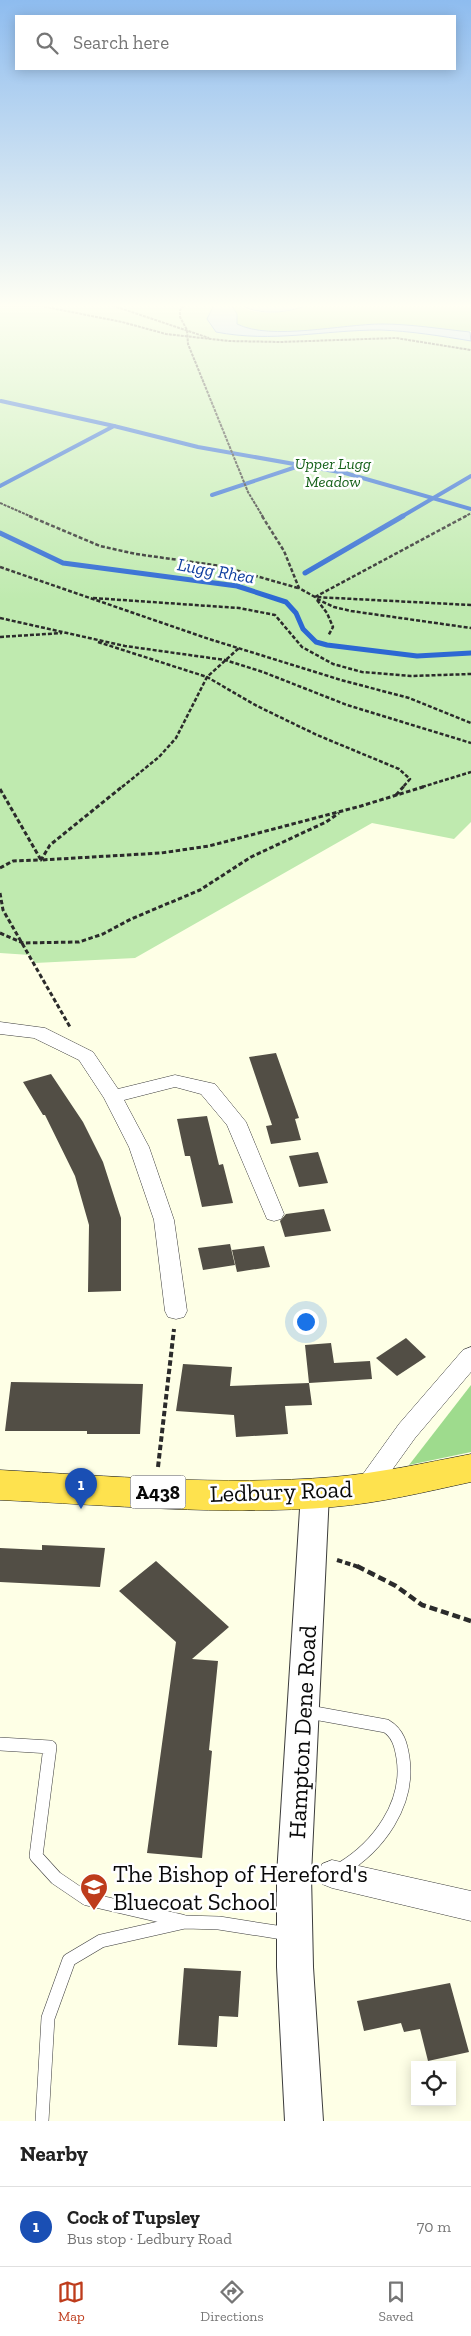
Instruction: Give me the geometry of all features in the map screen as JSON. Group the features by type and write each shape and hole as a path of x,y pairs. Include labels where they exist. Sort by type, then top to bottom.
{"highway":[{"name":"Ledbury Road","path":"0,1485 243,1495 315,1493 366,1488 471,1468"}],"street":[{"path":"0,1028 38,1032 86,1056 113,1097 139,1147 164,1220 176,1311"},
{"path":"113,1097 175,1081 208,1089 236,1122 274,1214"},
{"path":"366,1488 407,1431 471,1356"},
{"name":"Hampton Dene Road","path":"304,2121 294,1934 294,1876 301,1711 315,1493"},
{"path":"332,1874 471,1906"}],"lane":[{"path":"294,1876 332,1874 352,1864 376,1839 392,1818 402,1792 405,1760 400,1740 387,1727 337,1716 301,1711"},
{"path":"0,1744 50,1747 36,1856 56,1878 87,1899 185,1922 218,1923 294,1934"},
{"path":"42,2121 48,2018 70,1960 101,1941 185,1922"}],"path":[{"path":"212,402 248,492 284,551 299,588"},
{"path":"0,503 100,546 136,554 221,566 299,588 334,607 351,611 471,628"},
{"path":"315,597 471,514"},
{"path":"0,567 208,639 239,647 340,680 410,698 471,723"},
{"path":"315,597 471,605"},
{"path":"315,597 327,613 333,628 328,636"},
{"path":"87,598 239,608 276,615 302,647 333,664 362,672 411,676 471,674"},
{"path":"0,618 125,646 225,660 263,672 347,705 471,743"},
{"path":"0,637 66,633"},
{"path":"81,636 207,677 257,706 317,735 399,769 410,780 396,795"},
{"path":"41,860 50,845 159,757 176,738 207,677 239,647"},
{"path":"0,868 13,861 161,853 209,846 342,811 471,772"},
{"path":"0,788 41,860"},
{"path":"0,793 5,794"},
{"path":"0,933 24,943 80,942 103,934 131,919 200,890 251,857 326,822 342,811"},
{"path":"0,893 2,910 24,943 86,1056"},
{"path":"154,1492 176,1311"},
{"path":"312,1554 351,1563 396,1586 422,1605 471,1621"}],"green space":[{"name":"Upper Lugg Meadow","path":"0,402 471,402 471,822 454,839 372,823 135,958 35,963 30,955 0,953"},
{"path":"471,1385 471,1452 409,1465"}],"building":[{"path":"276,1053 299,1118 295,1119 301,1140 271,1144 266,1126 272,1125 249,1057"},
{"path":"51,1074 83,1122 103,1162 121,1218 121,1291 88,1292 89,1225 75,1176 45,1115 43,1115 23,1082"},
{"path":"207,1116 219,1165 223,1164 233,1203 202,1207 190,1156 185,1156 177,1119"},
{"path":"318,1152 328,1183 299,1187 289,1156"},
{"path":"324,1209 331,1231 285,1237 280,1221 286,1214"},
{"path":"230,1244 235,1265 203,1270 198,1248"},
{"path":"264,1246 270,1267 237,1272 232,1250"},
{"path":"406,1338 426,1357 397,1376 376,1358"},
{"path":"331,1343 334,1363 370,1361 372,1379 309,1383 305,1345"},
{"path":"183,1364 232,1367 230,1386 309,1383 312,1405 285,1406 288,1434 236,1437 234,1415 176,1411"},
{"path":"11,1382 143,1384 140,1434 87,1434 87,1431 5,1431"},
{"path":"42,1545 105,1548 100,1587 0,1582 0,1548 42,1550"},
{"path":"156,1561 229,1627 192,1659 218,1661 209,1750 212,1751 202,1858 147,1853 176,1642 119,1591"},
{"path":"184,1968 241,1971 238,2017 219,2016 217,2047 178,2045"},
{"path":"450,1983 469,2052 428,2061 420,2029 404,2032 401,2023 364,2031 357,2001"}],"waterway":[{"path":"5,402 114,426"},
{"path":"0,486 114,426"},
{"path":"114,426 198,447 345,473 433,498"},
{"path":"212,495 299,466"},
{"path":"433,498 471,476"},
{"path":"401,517 433,498"},
{"path":"433,498 471,509"},
{"path":"305,573 403,516"},
{"name":"Lugg Rhea","path":"0,533 63,563 237,586 286,602 296,613 303,629 316,642 327,645 417,656 471,653"}],"place":[{"name":"Cock of Tupsley","path":"81,1509"},
{"name":"The Bishop of Hereford's Bluecoat School","path":"94,1911"}]}
